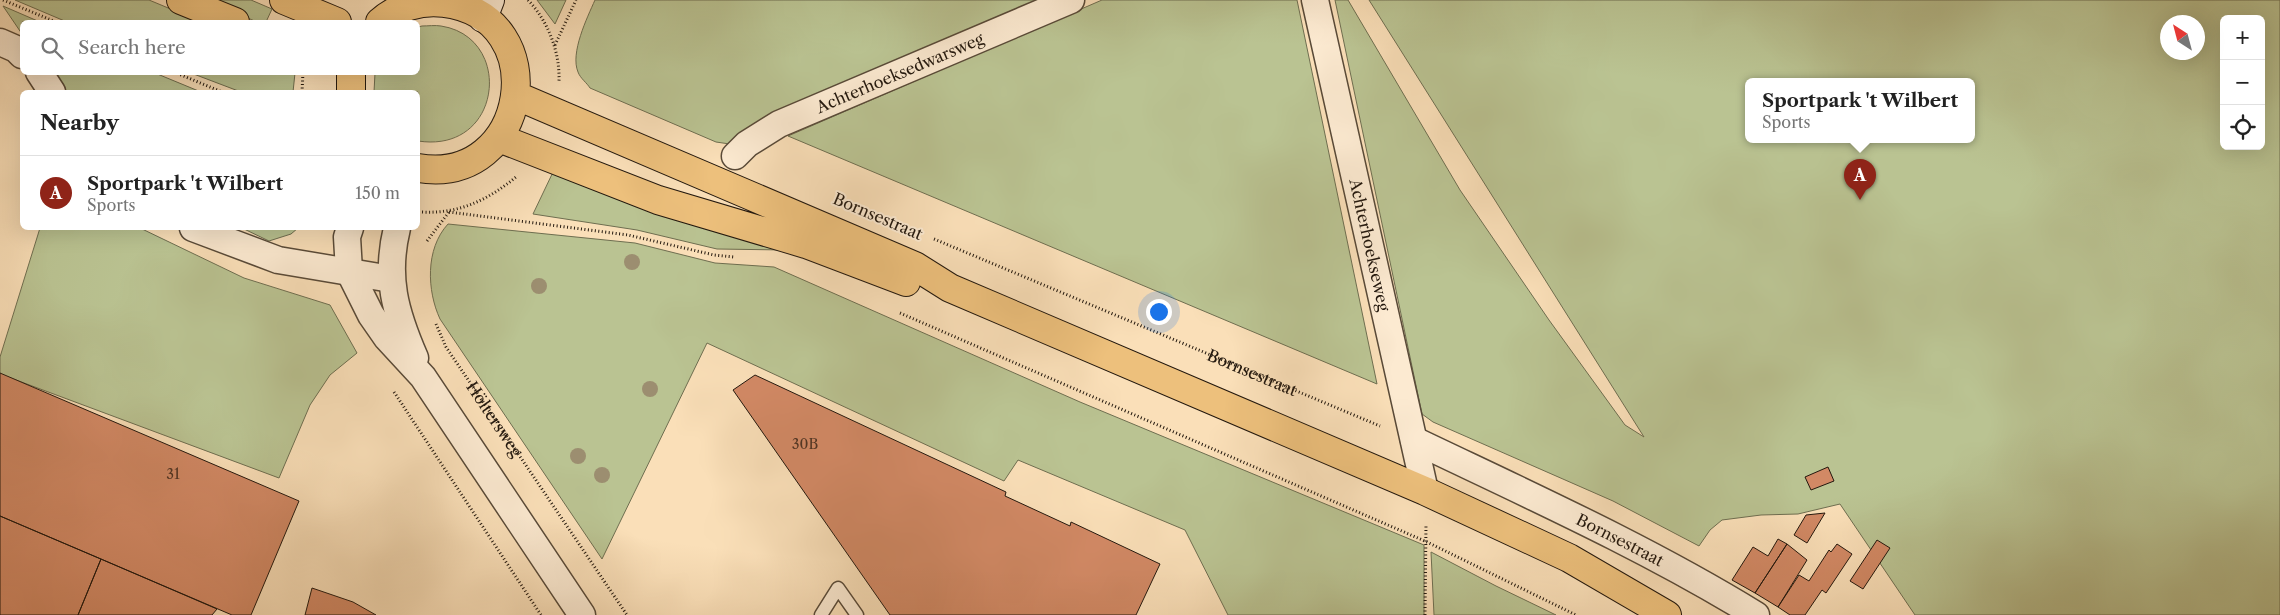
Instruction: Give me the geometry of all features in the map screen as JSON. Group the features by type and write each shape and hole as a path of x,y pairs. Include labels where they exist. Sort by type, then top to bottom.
{"main road":[{"path":"181,0 230,20"},
{"path":"284,0 332,20"},
{"path":"382,20 409,6 435,1 468,9 486,9 510,52 516,74 516,96 510,118 499,138 482,153 463,164 441,169 420,169"},
{"path":"351,75 351,90"},
{"name":"Bornsestraat","path":"516,96 915,266 950,288 1425,491 1569,558 1667,615"},
{"name":"Bornsestraat","path":"499,138 658,200 806,244 908,282 950,288"}],"street":[{"name":"Achterhoeksedwarsweg","path":"735,156 747,144 779,124 1071,0"},
{"name":"Achterhoekseweg","path":"1314,0 1425,491"},
{"path":"0,42 16,49 20,53"},
{"path":"41,75 51,90"},
{"path":"198,230 278,260 391,279"},
{"path":"349,230 347,237 349,271 370,315 387,338 423,377 582,615"},
{"path":"397,230 392,250 391,279 400,324 423,377"},
{"name":"Bornsestraat","path":"1414,440 1577,518 1692,578 1756,615"}],"lane":[{"path":"821,615 838,588 856,615"}],"path":[{"path":"3,0 51,20"},
{"path":"528,0 545,24 555,46 559,79"},
{"path":"555,46 576,0"},
{"path":"181,75 217,90"},
{"path":"302,75 302,90"},
{"path":"420,212 449,212 628,235 714,255 742,257"},
{"path":"426,248 428,240 449,212"},
{"name":"Bornsestraat","path":"928,236 1414,440"},
{"path":"898,312 1427,542 1576,615"},
{"name":"Höltersweg","path":"432,316 446,347 627,615"},
{"path":"1425,615 1427,542"}],"green space":[{"path":"15,0 149,0 197,20 62,20"},
{"path":"205,0 251,0 272,9 267,20 252,20"},
{"path":"537,0 566,0 555,24"},
{"path":"595,0 1047,0 750,147 716,142 590,88 578,72 576,55 580,36"},
{"path":"1102,0 1297,0 1377,384 788,136"},
{"path":"1335,0 1348,0 1460,190 1549,320 1625,425 1644,437 1369,0 2280,0 2280,615 1915,615 1840,504 1798,514 1761,515 1722,520 1710,530 1699,546 1613,501 1433,422 1422,414"},
{"path":"3,6 35,20 20,20 20,31"},
{"path":"420,26 441,26 464,35 480,50 488,71 489,92 482,113 468,130 446,140 420,141 420,90 374,90 375,75 420,75"},
{"path":"51,75 160,75 196,90 63,90"},
{"path":"196,75 295,75 293,90 236,90"},
{"path":"554,170 785,250 717,249 637,230 533,214"},
{"path":"448,224 635,243 715,263 774,267 1080,402 1424,545 1424,615 1228,615 1185,530 1018,460 1004,481 707,343 602,559 440,319 431,283 432,258 435,245"},
{"path":"39,230 144,230 244,278 330,305 357,353 330,375 310,405 279,478 0,374 0,357"},
{"path":"246,230 296,230 291,234 269,241"},
{"path":"1431,552 1496,586 1556,615 1434,615"}],"building":[{"path":"0,373 299,501 251,615 232,615 0,516"},
{"path":"755,375 1006,492 1005,496 1070,526 1071,522 1160,564 1136,615 890,615 733,390"},
{"path":"1828,467 1834,481 1811,490 1805,477"},
{"path":"1825,513 1807,543 1794,535 1806,515"},
{"path":"0,516 101,559 78,615 0,615"},
{"path":"1778,539 1787,544 1755,593 1732,580 1753,547 1768,556"},
{"path":"1877,540 1890,548 1863,589 1850,581"},
{"path":"1787,544 1807,560 1778,607 1755,593"},
{"path":"1837,544 1852,554 1826,593 1822,590 1805,615 1790,615 1778,607 1799,575 1809,581 1829,550 1831,552"},
{"path":"101,559 217,609 212,615 78,615"},
{"path":"312,588 353,602 376,615 305,615"}],"place":[{"name":"Sportpark 't Wilbert","path":"1860,200"}]}
